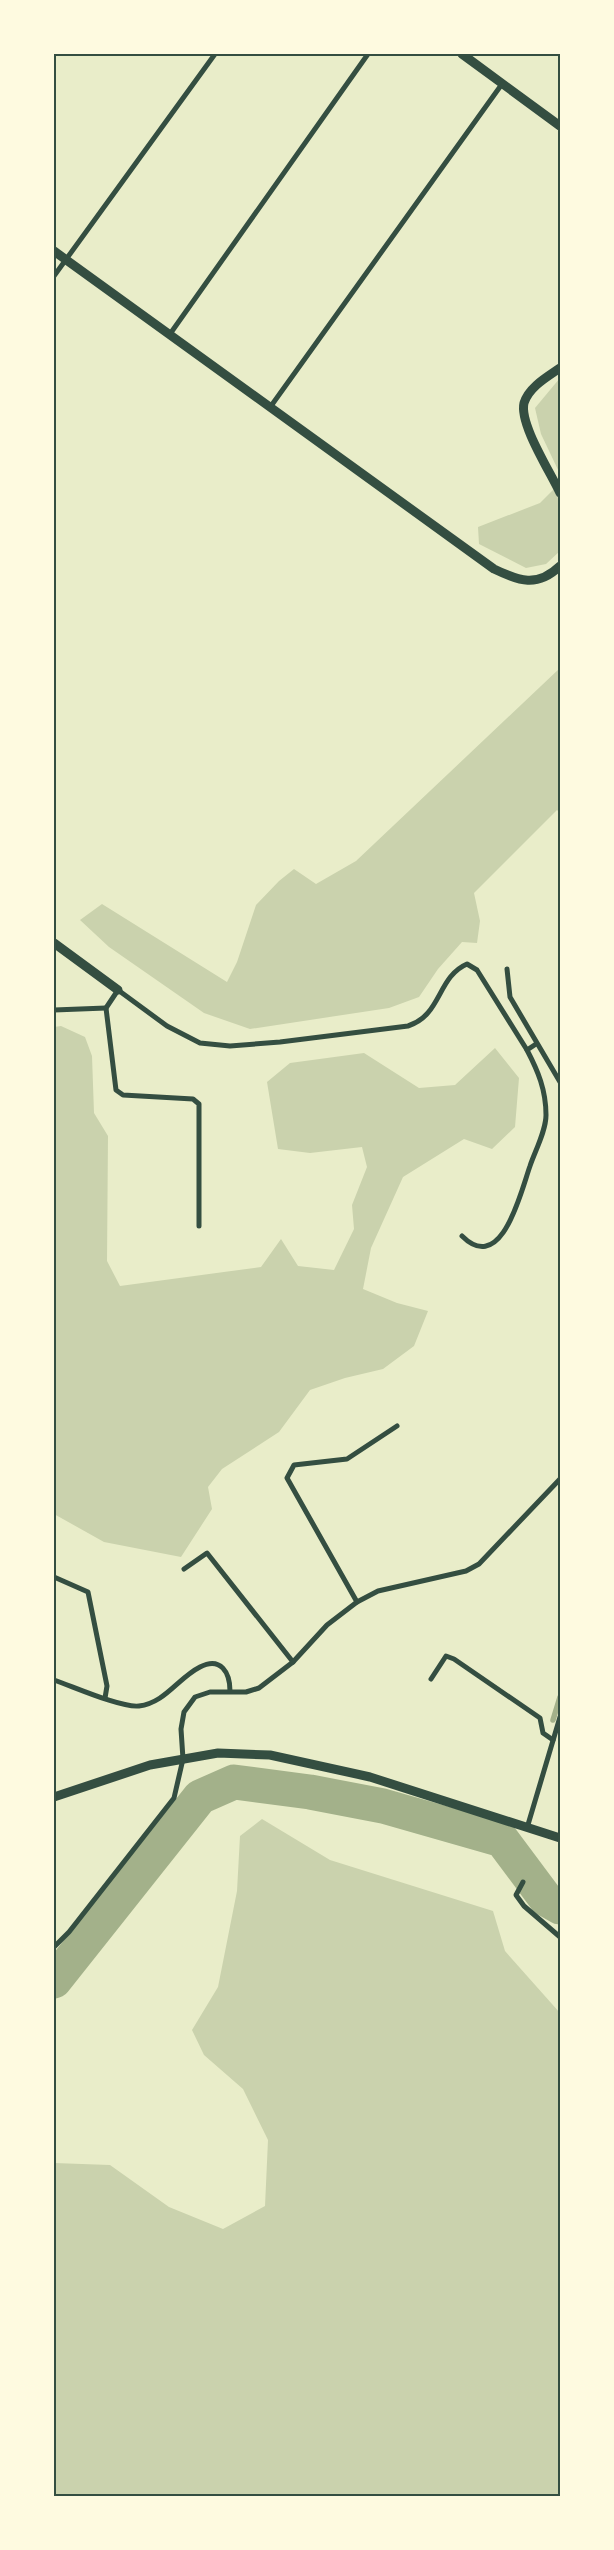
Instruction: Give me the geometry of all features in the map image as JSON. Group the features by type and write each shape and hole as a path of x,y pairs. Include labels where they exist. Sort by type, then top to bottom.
{"street":[{"path":"54,276 215,54"},
{"path":"170,334 368,54"},
{"path":"462,54 560,126"},
{"path":"271,406 502,84"},
{"path":"54,251 494,569 515,579 532,581 552,574 560,566"},
{"path":"560,368 533,387 524,403 524,418 560,493"},
{"path":"54,943 167,1026 200,1043 230,1046 280,1042 408,1026 421,1022 455,969 467,964 477,970 537,1069 545,1093 546,1118 514,1214 504,1232 493,1244 484,1247 471,1245 462,1236"},
{"path":"508,969 510,997 560,1082"},
{"path":"118,990 106,1008 116,1090 123,1095 193,1100 199,1104 199,1226"},
{"path":"54,1010 106,1008"},
{"path":"527,1050 536,1044"},
{"path":"356,1602 287,1478 294,1465 348,1459 397,1426"},
{"path":"54,1947 69,1932 174,1798 183,1759 181,1729 184,1712 195,1697 210,1692 246,1692 259,1688 293,1662 327,1625 356,1602 378,1591 466,1571 479,1564 560,1479"},
{"path":"184,1570 207,1552 293,1662"},
{"path":"54,1577 88,1592 107,1686 105,1698"},
{"path":"431,1679 446,1656 454,1659 540,1718 543,1733 553,1740"},
{"path":"54,1680 105,1698 138,1706 156,1701 199,1667 212,1663 222,1667 230,1677 230,1691"},
{"path":"528,1828 560,1717"},
{"path":"54,1797 150,1766 183,1759 218,1753 270,1755 370,1776 560,1838"},
{"path":"523,1882 516,1895 524,1906 560,1937"}],"green space":[{"path":"560,378 560,474 541,434 535,408"},
{"path":"560,483 560,551 546,564 526,568 479,544 478,527 540,503"},
{"path":"560,668 560,813 557,810 474,893 480,921 477,943 462,942 438,969 419,997 389,1008 250,1029 204,1013 109,947 80,920 102,904 227,982 237,962 256,905 279,881 294,869 316,884 356,861"},
{"path":"61,1026 85,1037 92,1056 94,1113 108,1136 107,1261 120,1286 261,1267 281,1239 298,1266 334,1270 354,1229 352,1205 367,1167 362,1147 310,1153 278,1149 267,1082 290,1063 364,1053 419,1088 455,1085 495,1048 519,1078 515,1127 492,1149 464,1139 403,1177 371,1248 363,1289 397,1303 428,1311 414,1346 383,1369 345,1378 310,1390 279,1432 222,1469 208,1487 212,1509 181,1557 104,1542 54,1514 54,1027"},
{"path":"262,1819 330,1860 493,1911 505,1951 560,2013 560,2496 54,2496 54,2163 110,2165 169,2207 223,2229 265,2206 268,2140 243,2089 204,2055 192,2030 218,1987 237,1891 240,1836"}],"waterway":[{"path":"553,1720 560,1697"},
{"path":"54,1981 200,1797 234,1782 310,1792 383,1806 502,1840 546,1899 560,1907"}]}
